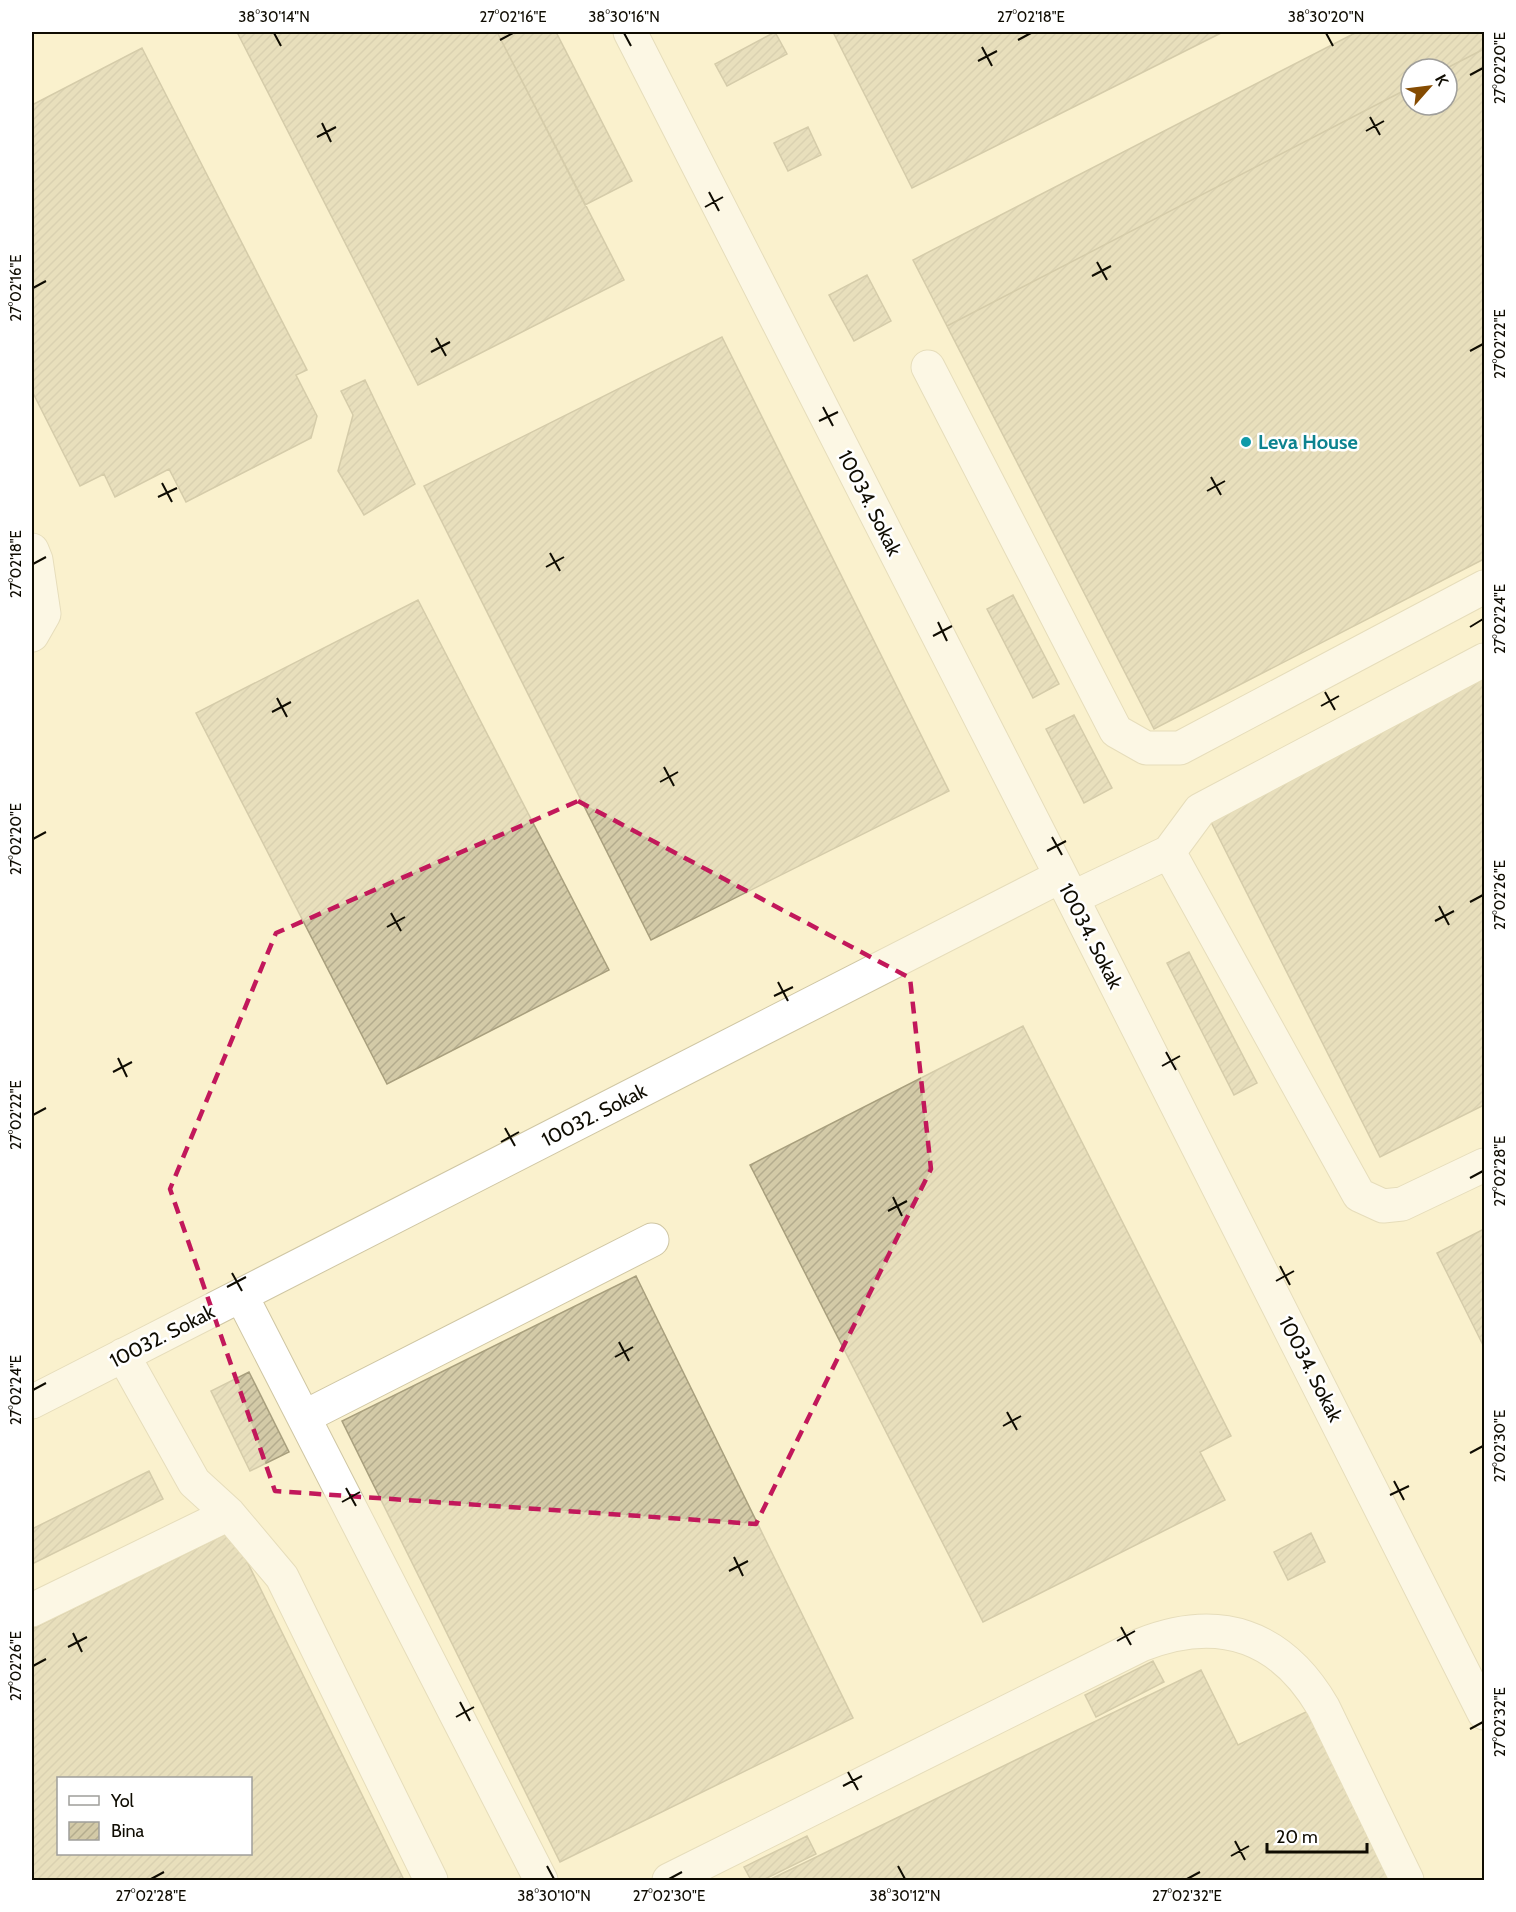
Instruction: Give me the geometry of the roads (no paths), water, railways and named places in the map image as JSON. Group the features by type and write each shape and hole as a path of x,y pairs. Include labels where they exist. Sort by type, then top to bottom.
{"street":[{"name":"10034. Sokak","path":"630,32 1067,887 1485,1713"},
{"path":"928,367 1116,731 1146,748 1180,748 1485,587"},
{"path":"32,550 36,560 44,614 32,635"},
{"path":"1485,660 1200,810 1169,852 1359,1195 1383,1206 1401,1204 1485,1165"},
{"name":"10032. Sokak","path":"32,1402 241,1295 1067,887 1169,852"},
{"path":"304,1417 652,1240"},
{"path":"241,1295 541,1881"},
{"path":"123,1355 194,1482 229,1514 282,1577 431,1881"},
{"path":"32,1610 229,1514"},
{"path":"669,1881 1142,1645 1172,1634 1212,1630 1259,1643 1279,1654 1297,1669 1311,1687 1323,1707 1407,1881"}],"place":[{"name":"Leva House","path":"1246,442"}]}
